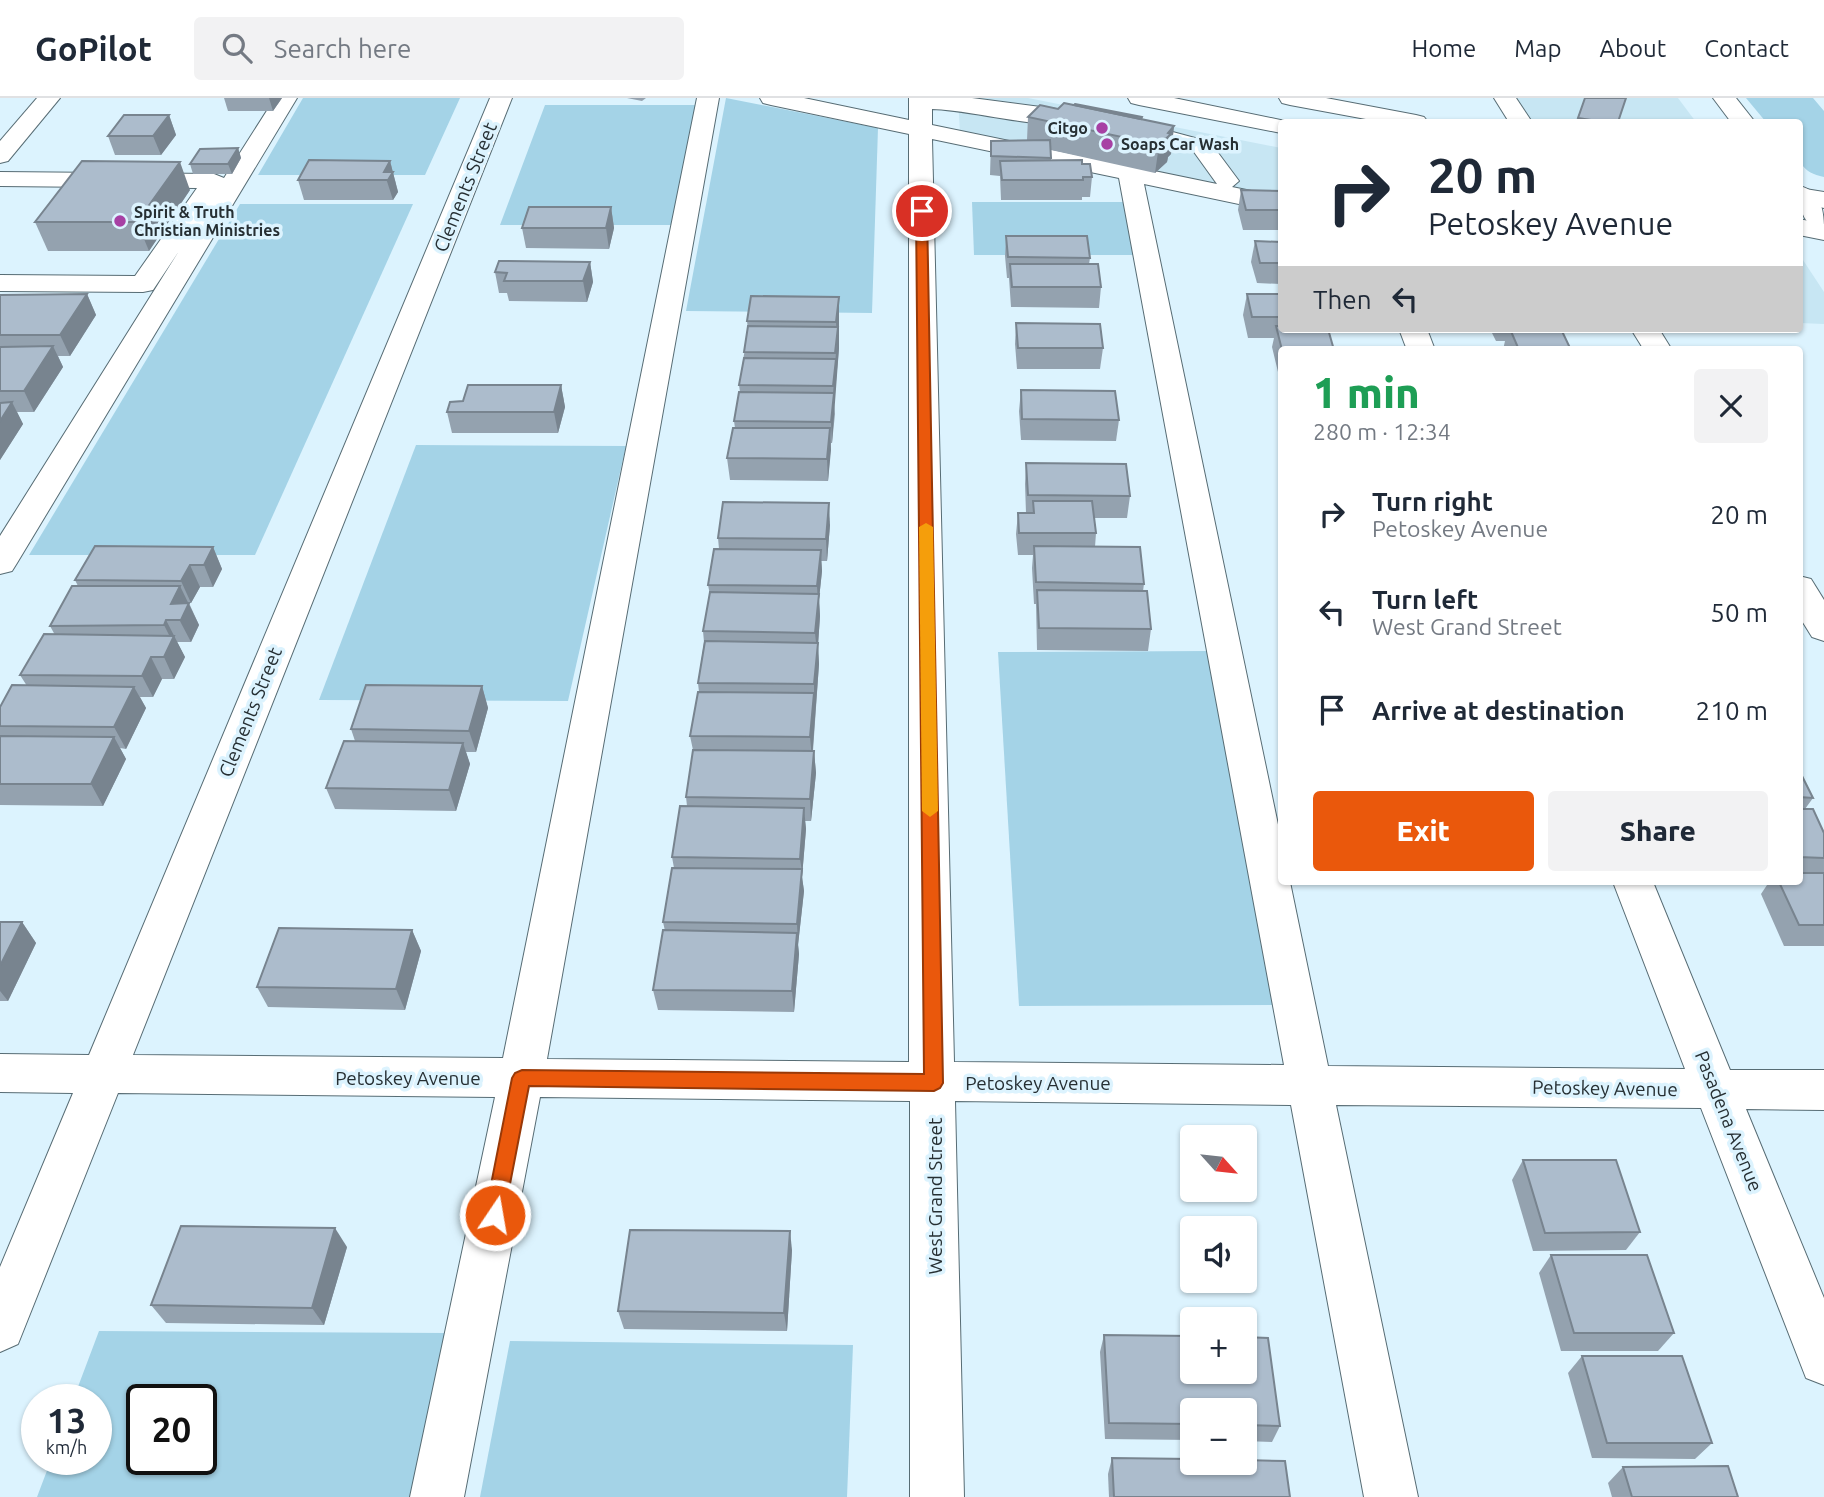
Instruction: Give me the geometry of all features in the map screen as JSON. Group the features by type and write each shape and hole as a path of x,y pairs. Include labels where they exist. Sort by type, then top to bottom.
{"main road":[{"path":"0,156 49,98"},
{"path":"0,563 286,98"},
{"name":"Clements Street","path":"0,1326 501,98"},
{"path":"437,1497 522,1078 708,98"},
{"path":"771,98 920,110 1134,147 1278,204"},
{"path":"1139,98 1334,119"},
{"path":"1290,98 1400,119"},
{"path":"1505,98 1518,119"},
{"path":"1724,98 1741,119"},
{"path":"920,110 960,103 1057,114"},
{"path":"1230,107 1278,125"},
{"path":"1202,147 1230,107"},
{"name":"West Grand Street","path":"920,110 937,1497"},
{"path":"1020,136 1057,114"},
{"path":"1134,147 1166,139 1202,147 1227,181"},
{"path":"1134,147 1310,1085 1391,1497"},
{"path":"0,179 215,181 143,284 0,283"},
{"path":"1806,196 1824,224"},
{"path":"1803,228 1824,232"},
{"path":"1803,594 1824,629"},
{"name":"Pasadena Avenue","path":"1634,885 1824,1360"},
{"name":"Petoskey Avenue","path":"0,1073 1824,1090"}],"shaded area":[{"path":"303,98 460,98 425,175 258,175"},
{"path":"726,98 878,128 872,313 686,311"},
{"path":"958,98 1028,98 1278,147 1278,199 960,132"},
{"path":"1515,98 1678,98 1694,119 1529,119"},
{"path":"1746,98 1813,98 1824,111 1824,177 1813,174 1803,165 1803,119 1764,119"},
{"path":"545,105 701,105 675,225 500,225"},
{"path":"972,202 1125,202 1135,255 974,255"},
{"path":"240,204 413,204 255,555 29,555"},
{"path":"1803,260 1824,292 1824,324 1803,323"},
{"path":"416,445 626,446 568,701 319,700"},
{"path":"1211,651 1280,1005 1019,1006 998,652"},
{"path":"99,1331 447,1333 412,1497 37,1497 45,1475 112,1475 112,1384 79,1384"},
{"path":"510,1341 853,1345 847,1497 480,1497"}],"building":[{"path":"1585,98 1626,98 1619,119 1578,118"},
{"path":"1064,103 1174,126 1168,133 1171,134 1159,145 1028,117 1040,105 1058,109"},
{"path":"1075,104 1142,117 1141,119"},
{"path":"124,115 169,115 153,136 108,136"},
{"path":"1050,140 1051,158 991,156 991,141"},
{"path":"238,148 228,164 190,164 200,149"},
{"path":"309,160 390,161 384,172 393,172 388,180 298,180"},
{"path":"1082,160 1082,164 1090,164 1092,177 1083,177 1083,180 1002,180 1000,161"},
{"path":"82,161 180,162 137,222 35,222"},
{"path":"1241,190 1278,191 1278,210 1246,210"},
{"path":"529,207 611,207 606,228 522,228"},
{"path":"1006,236 1087,236 1090,258 1008,257"},
{"path":"1255,241 1278,242 1278,263 1260,263"},
{"path":"499,261 590,262 583,281 504,281 507,273 495,272"},
{"path":"1010,264 1098,264 1101,287 1012,287"},
{"path":"87,294 60,335 0,335 0,295"},
{"path":"1247,294 1278,294 1278,317 1252,317"},
{"path":"751,296 839,297 836,322 747,321"},
{"path":"1016,323 1100,324 1103,348 1018,348"},
{"path":"748,326 838,327 835,353 744,352"},
{"path":"1276,326 1278,333 1329,333 1333,346 1281,346"},
{"path":"1512,333 1563,333 1569,346 1517,346"},
{"path":"53,346 24,391 0,391 0,347"},
{"path":"744,358 836,359 833,386 739,385"},
{"path":"468,385 561,385 554,412 447,412 450,402 463,401"},
{"path":"1021,390 1115,391 1119,420 1022,419"},
{"path":"739,392 834,393 831,422 734,421"},
{"path":"12,402 0,421 0,403"},
{"path":"733,428 830,428 827,459 727,458"},
{"path":"1026,463 1126,464 1130,496 1028,495"},
{"path":"1033,501 1092,501 1096,533 1019,533 1018,513 1034,513"},
{"path":"723,502 829,503 826,539 718,538"},
{"path":"95,546 213,547 204,565 190,565 181,581 75,580"},
{"path":"1034,546 1140,547 1144,584 1036,582"},
{"path":"714,549 821,550 817,586 708,585"},
{"path":"72,586 180,586 171,604 189,603 181,620 166,620 164,625 50,626"},
{"path":"1037,590 1147,591 1151,629 1039,628"},
{"path":"710,592 819,594 815,633 703,631"},
{"path":"44,634 174,636 164,657 151,657 142,676 20,675"},
{"path":"705,641 818,643 814,684 698,683"},
{"path":"12,685 134,687 114,727 0,726 0,707"},
{"path":"366,685 482,686 469,731 351,729"},
{"path":"698,692 814,693 810,737 690,736"},
{"path":"0,736 114,737 91,784 0,784"},
{"path":"344,741 463,743 449,790 326,788"},
{"path":"693,750 814,751 810,799 686,797"},
{"path":"1803,778 1813,798 1803,797"},
{"path":"680,806 804,808 800,859 672,857"},
{"path":"1803,809 1813,809 1824,833 1824,858 1803,857"},
{"path":"672,868 802,869 797,924 663,922"},
{"path":"1803,873 1824,873 1824,925 1799,925 1780,885 1803,885"},
{"path":"0,922 22,922 0,966"},
{"path":"279,928 412,930 396,989 257,987"},
{"path":"663,930 797,933 792,991 653,990"},
{"path":"1523,1160 1616,1160 1640,1232 1545,1233"},
{"path":"181,1226 335,1228 312,1308 151,1305"},
{"path":"630,1230 790,1231 784,1313 618,1311"},
{"path":"1551,1255 1647,1255 1674,1333 1574,1333"},
{"path":"1104,1335 1180,1336 1180,1384 1257,1384 1257,1338 1268,1338 1280,1426 1257,1425 1257,1398 1180,1398 1180,1424 1109,1423"},
{"path":"1582,1356 1682,1356 1712,1443 1607,1443"},
{"path":"1112,1458 1180,1459 1180,1475 1257,1475 1257,1460 1285,1461 1290,1497 1114,1497"},
{"path":"1728,1466 1738,1497 1632,1497 1623,1467"}],"slow traffic":[{"path":"926,527 930,811"}],"place":[{"name":"Citgo","path":"1102,128"},
{"name":"Soaps Car Wash","path":"1107,144"},
{"name":"Spirit & Truth Christian Ministries","path":"120,221"}],"route":[{"path":"495,1215 522,1078 934,1083 922,211"}]}
